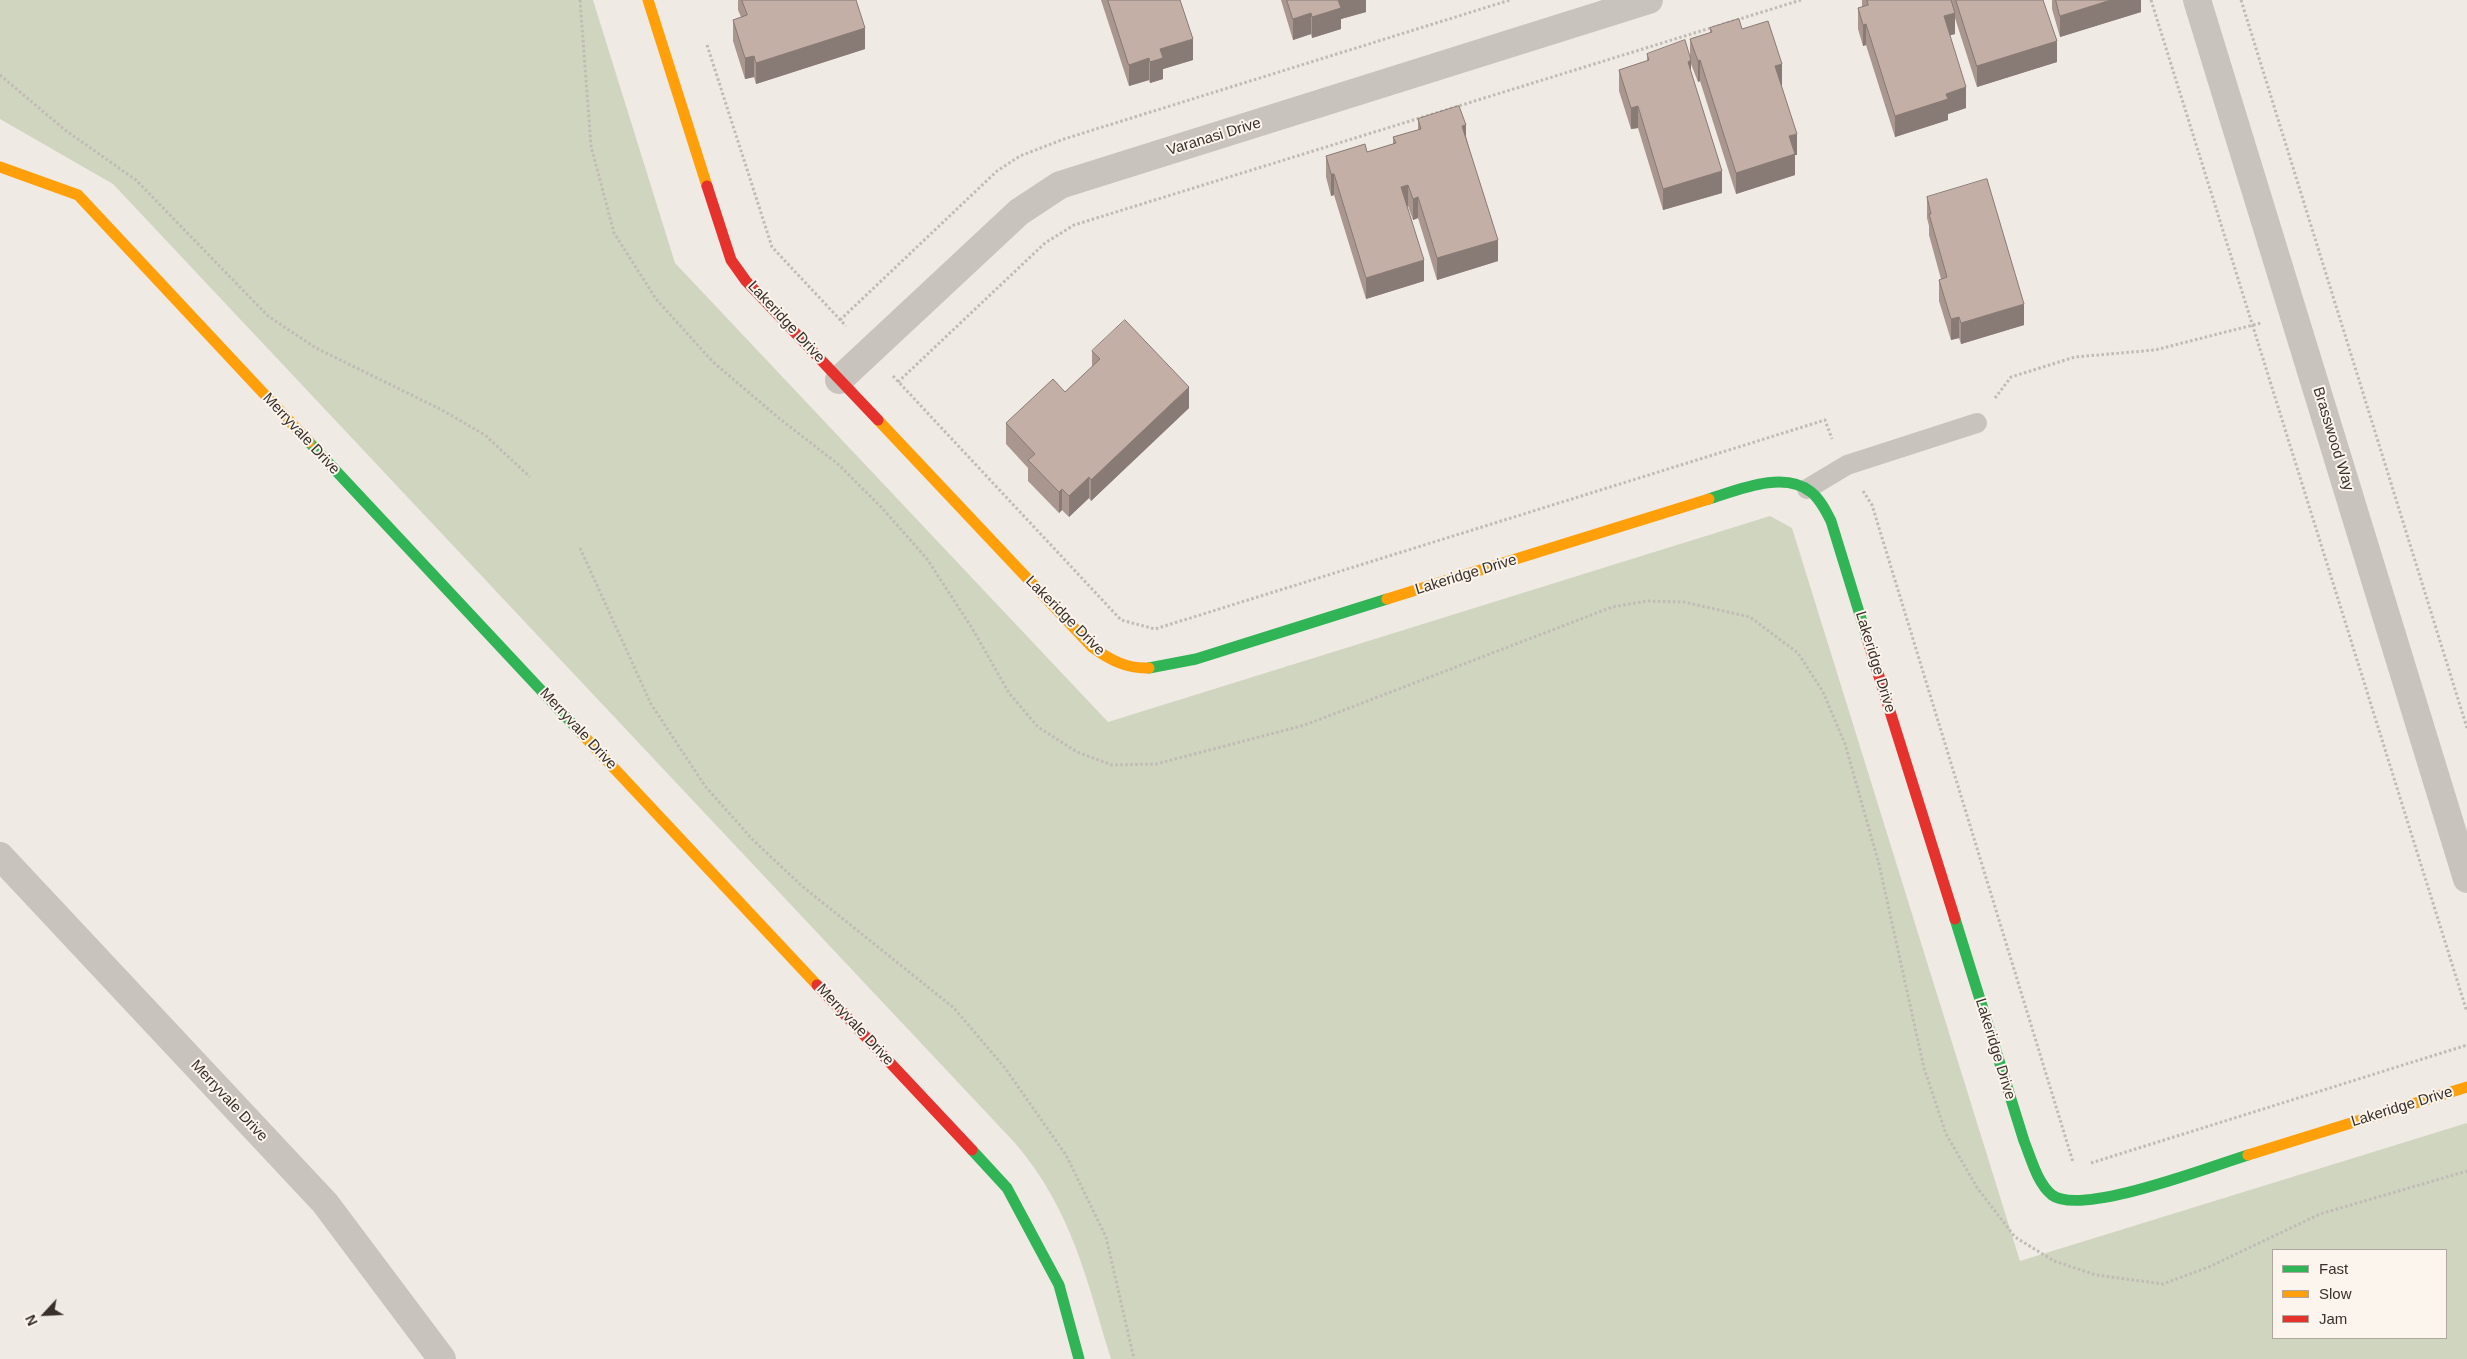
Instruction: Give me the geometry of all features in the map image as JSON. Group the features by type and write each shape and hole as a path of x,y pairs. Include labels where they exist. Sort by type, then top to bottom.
{"street":[{"name":"Lakeridge Drive","path":"648,0 731,260 746,281 839,380 1092,647 1106,658 1129,667 1150,670 1196,659 1745,488 1766,483 1807,489 1820,502 1832,520 2024,1141 2040,1178 2050,1194 2064,1202 2084,1203 2113,1197 2467,1086"},
{"name":"Varanasi Drive","path":"839,380 1019,212 1060,185 1649,0"},
{"name":"Brasswood Way","path":"2197,0 2467,879"},
{"name":"Merryvale Drive","path":"0,167 78,195 1007,1188 1059,1286 1079,1359"},
{"name":"Merryvale Drive","path":"0,856 324,1203 442,1359"}],"lane":[{"path":"1807,489 1847,465 1976,423"}],"path":[{"path":"580,0 592,146 614,233 656,299 713,362 780,419 838,464 883,509 927,559 972,628 1010,693 1038,727 1077,752 1112,765 1156,764 1305,725 1612,606 1648,600 1684,602 1750,617 1798,653 1826,701 1845,744 1876,855 1924,1068 1946,1134 1978,1189 2015,1237 2054,1261 2096,1275 2163,1284 2211,1266 2320,1214 2467,1171"},
{"path":"898,382 1044,243 1074,225 1801,0"},
{"path":"2151,0 2467,1012"},
{"path":"2242,0 2467,728"},
{"path":"0,75 65,130 136,180 268,316 316,348 440,409 485,435 530,477"},
{"path":"1976,423 2011,377 2075,358 2156,350 2252,326 2294,312"},
{"path":"580,548 652,704 705,786 753,840 802,886 954,1008 1005,1068 1066,1155 1106,1237 1134,1359"},
{"path":"2040,1178 2467,1044"}],"green space":[{"path":"0,0 593,0 675,263 1108,722 1770,516 1792,528 2020,1261 2467,1123 2467,1359 1111,1359 1085,1273 1064,1219 1051,1194 1015,1143 113,184 0,119"}],"building":[{"path":"742,0 856,0 865,28 756,63 754,56 745,58 733,20 747,15"},
{"path":"1108,0 1180,0 1193,39 1160,49 1163,58 1150,62 1149,58 1129,65"},
{"path":"1287,0 1338,0 1341,8 1312,17 1311,13 1293,19"},
{"path":"1867,0 1951,0 1955,13 1944,16 1966,87 1946,94 1948,99 1895,116 1866,24 1863,25 1858,8 1868,5"},
{"path":"1956,0 2043,0 2057,41 1977,66"},
{"path":"2056,0 2111,0 2060,16"},
{"path":"1739,19 1742,29 1768,21 1782,64 1775,66 1797,134 1789,136 1795,154 1736,173 1700,60 1698,61 1690,39 1712,32 1710,28"},
{"path":"1685,40 1691,60 1688,62 1722,171 1663,189 1638,106 1631,108 1619,70 1649,60 1647,54"},
{"path":"1459,106 1466,125 1462,126 1498,240 1437,258 1418,197 1413,199 1408,185 1401,187 1424,260 1366,278 1334,174 1331,174 1326,156 1365,144 1367,152 1396,143 1393,137 1421,129 1418,119"},
{"path":"1987,179 2024,304 1961,323 1959,317 1951,319 1939,280 1947,277 1929,214 1931,214 1927,197"},
{"path":"1125,320 1189,387 1091,480 1089,477 1069,496 1062,489 1059,492 1028,460 1035,454 1006,423 1053,379 1065,392 1100,359 1092,351"}],"traffic: fast":[{"path":"309,442 582,734"},
{"path":"1709,499 1747,487 1775,482 1800,486 1811,492 1822,505 1831,521 1867,638"},
{"path":"1149,668 1196,659 1387,599"},
{"path":"1955,919 2024,1141 2038,1177 2052,1195 2067,1200 2090,1200 2117,1195 2178,1178 2248,1155"},
{"path":"972,1150 1007,1188 1059,1285 1079,1359"}],"traffic: slow":[{"path":"648,0 707,186"},
{"path":"0,167 78,195 309,442"},
{"path":"878,420 1092,647 1119,663 1133,667 1149,668"},
{"path":"1387,599 1709,499"},
{"path":"582,734 817,985"},
{"path":"2248,1155 2467,1087"}],"traffic: jam":[{"path":"707,186 731,260 746,281 878,420"},
{"path":"1867,638 1955,919"},
{"path":"817,985 972,1150"}]}
